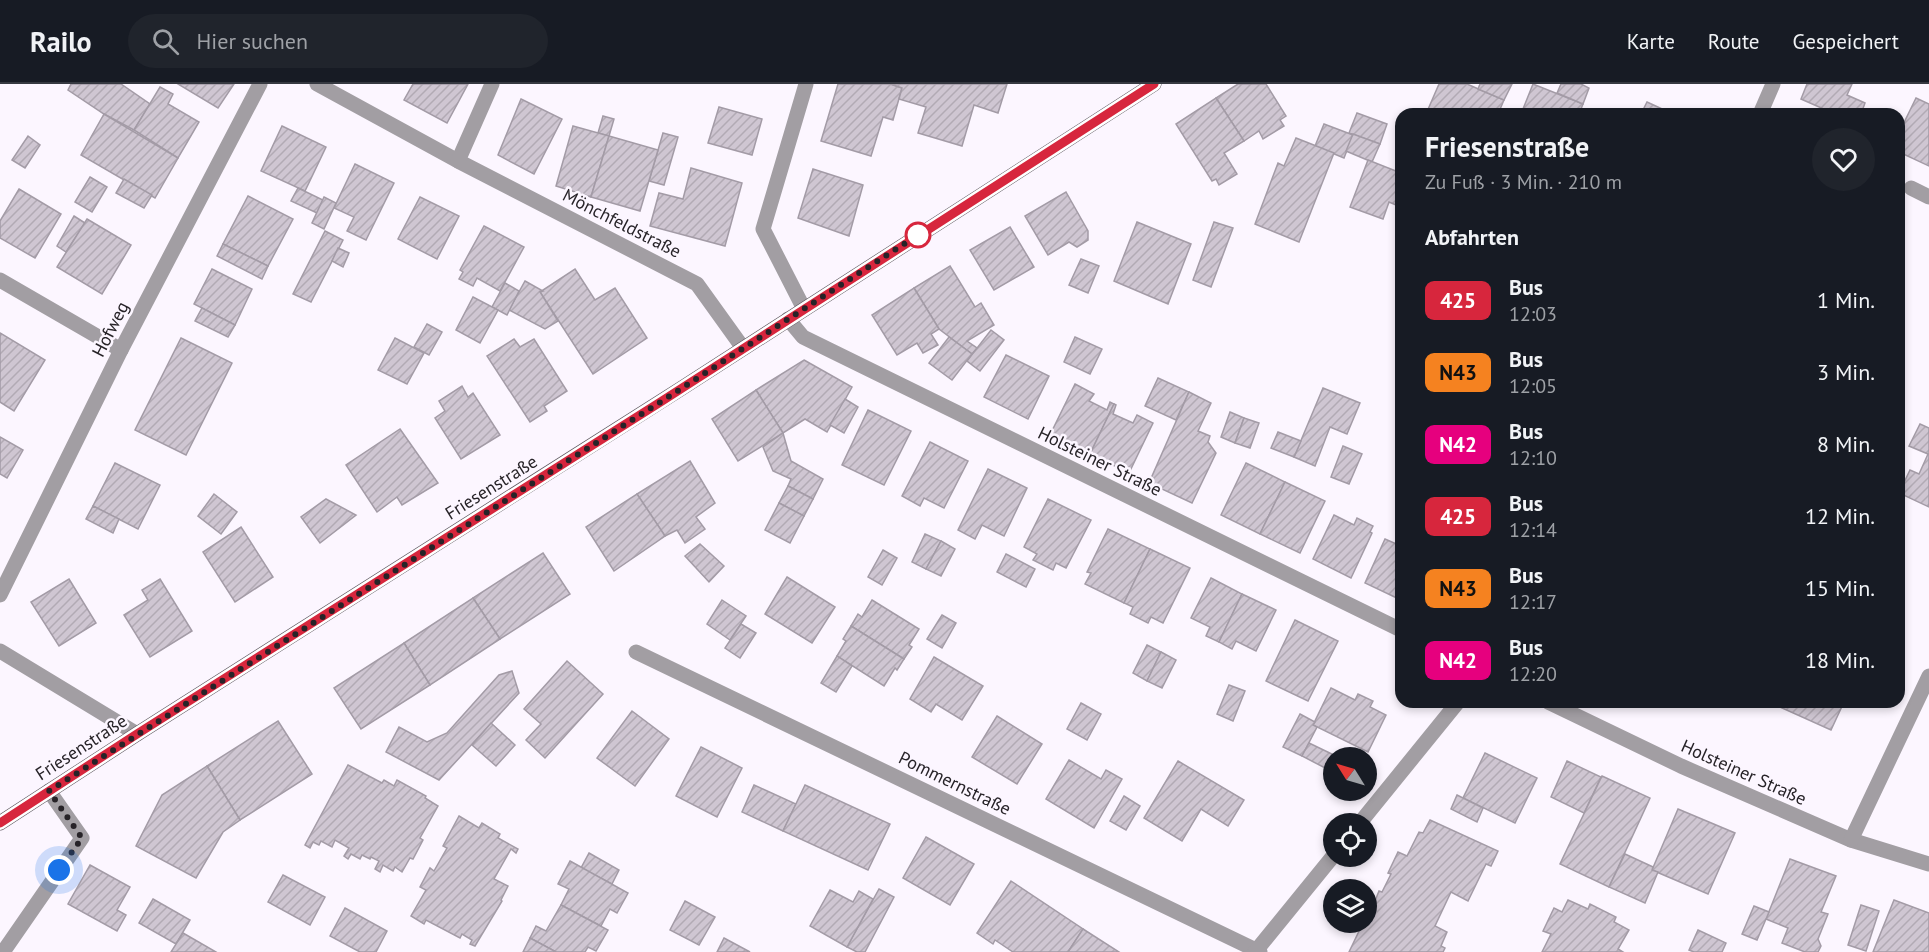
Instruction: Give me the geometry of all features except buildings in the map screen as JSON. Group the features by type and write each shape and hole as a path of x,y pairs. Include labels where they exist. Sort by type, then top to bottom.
{"main road":[{"name":"Friesenstraße","path":"0,823 1154,84"}],"street":[{"name":"Hofweg","path":"0,595 121,350 260,84"},
{"name":"Mönchfeldstraße","path":"317,84 458,161 698,284 743,348"},
{"path":"458,161 492,84"},
{"path":"804,309 763,229 806,84"},
{"path":"1763,108 1773,84"},
{"path":"1911,188 1929,196"},
{"path":"0,280 121,350"},
{"name":"Holsteiner Straße","path":"788,319 803,337 1395,627"},
{"path":"0,651 137,734"},
{"name":"Pommernstraße","path":"636,652 1257,951"},
{"path":"1851,840 1929,676"},
{"path":"1368,813 1453,708"},
{"name":"Holsteiner Straße","path":"1560,708 1681,766 1851,840 1929,864"},
{"path":"3,952 82,838 49,791"},
{"path":"1257,951 1324,867"}],"bus line":[{"name":"425","path":"0,823 1154,84"}],"route":[{"path":"59,870 82,838 49,791 662,401 921,233 918,235"}]}
